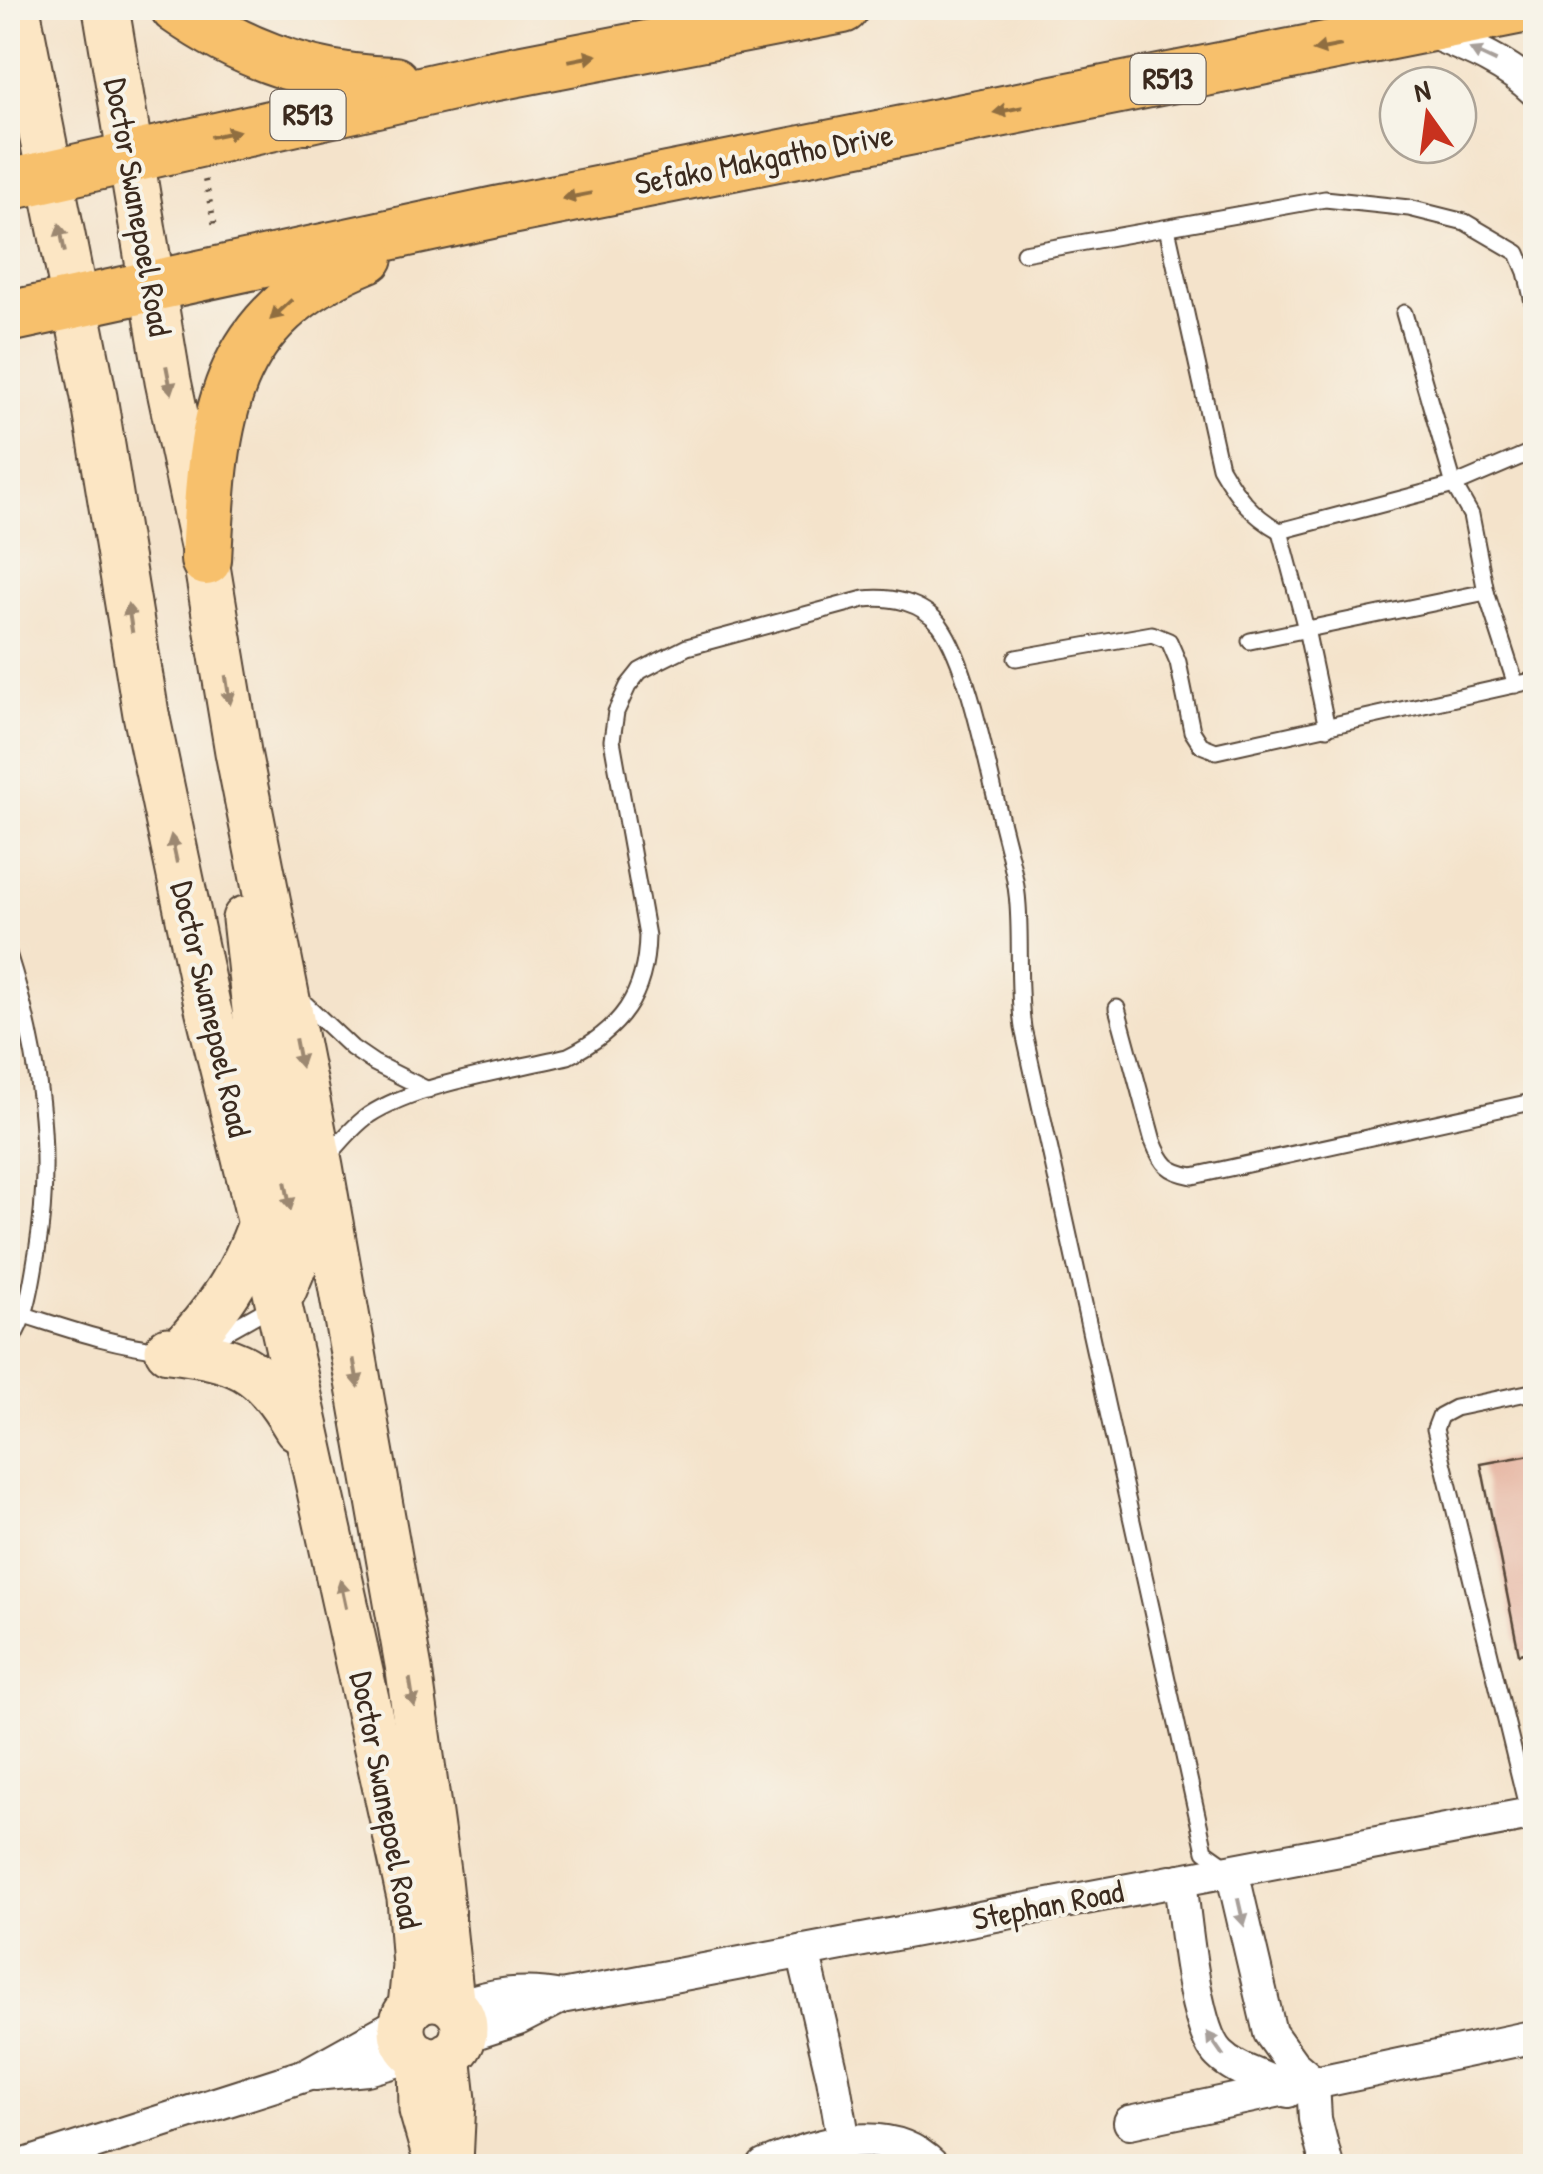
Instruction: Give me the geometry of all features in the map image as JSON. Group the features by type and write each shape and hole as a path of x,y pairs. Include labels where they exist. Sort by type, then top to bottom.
{"main road":[{"path":"176,8 247,50 335,77 401,82 487,76"},
{"name":"R513","path":"28,180 487,76 843,8"},
{"name":"Sefako Makgatho Drive","path":"8,317 496,212 1522,8"},
{"path":"206,560 210,474 220,415 234,374 263,328 303,290 343,268 496,212"}],"street":[{"name":"Doctor Swanepoel Road","path":"17,8 28,180 75,302 146,714 207,1004 261,1224 410,1898 415,1966 453,2100 450,2166"},
{"name":"Doctor Swanepoel Road","path":"106,8 152,284 206,560 238,752 320,1166 411,1683 438,1879 434,2030 422,2110 438,2166"},
{"path":"1423,29 1502,64 1536,91"},
{"path":"238,752 249,966 296,1248 294,1265 277,1303"},
{"path":"175,1349 232,1290 261,1224"},
{"path":"175,1349 228,1360 251,1370 269,1386 313,1456"},
{"name":"Stephan Road","path":"22,2166 434,2030 486,1996 538,1992 561,1997 1532,1814"},
{"path":"1232,1870 1270,2033 1293,2065 1315,2120 1327,2166"},
{"path":"1180,1880 1191,1964 1206,2033 1217,2053 1232,2064 1299,2085"},
{"path":"803,1952 844,2142"},
{"path":"1130,2122 1536,2036"},
{"path":"764,2166 844,2142 899,2143 933,2166"}],"lane":[{"path":"1024,254 1325,199 1408,208 1465,222 1518,253 1536,314"},
{"path":"1167,228 1220,467 1237,497 1261,520 1280,530 1454,485 1536,450"},
{"path":"1404,312 1454,485 1470,515 1486,592 1516,685"},
{"path":"1280,530 1327,728"},
{"path":"1250,640 1486,592"},
{"path":"320,1166 371,1114 428,1090 568,1056 590,1046 638,996 646,964 647,936 612,740 616,712 640,671 687,648 864,599 886,596 915,606 939,624 954,653 978,726 1015,882 1017,987 1023,1028 1205,1850 1232,1870"},
{"path":"1016,658 1152,634 1169,641 1178,662 1192,731 1201,744 1216,752 1536,680"},
{"path":"8,953 26,1012 41,1094 45,1153 40,1228 26,1316 8,1348"},
{"path":"284,986 352,1048 428,1090"},
{"path":"1117,1008 1153,1140 1161,1162 1173,1173 1194,1176 1536,1101"},
{"path":"8,1310 85,1337 125,1346 175,1349 209,1342 277,1303"},
{"path":"1532,1814 1436,1428 1440,1416 1455,1408 1536,1392"},
{"path":"1180,1880 1205,1850"}],"path":[{"path":"196,140 224,268"}],"building":[{"path":"1536,1454 1536,1651 1519,1654 1481,1464"}]}
